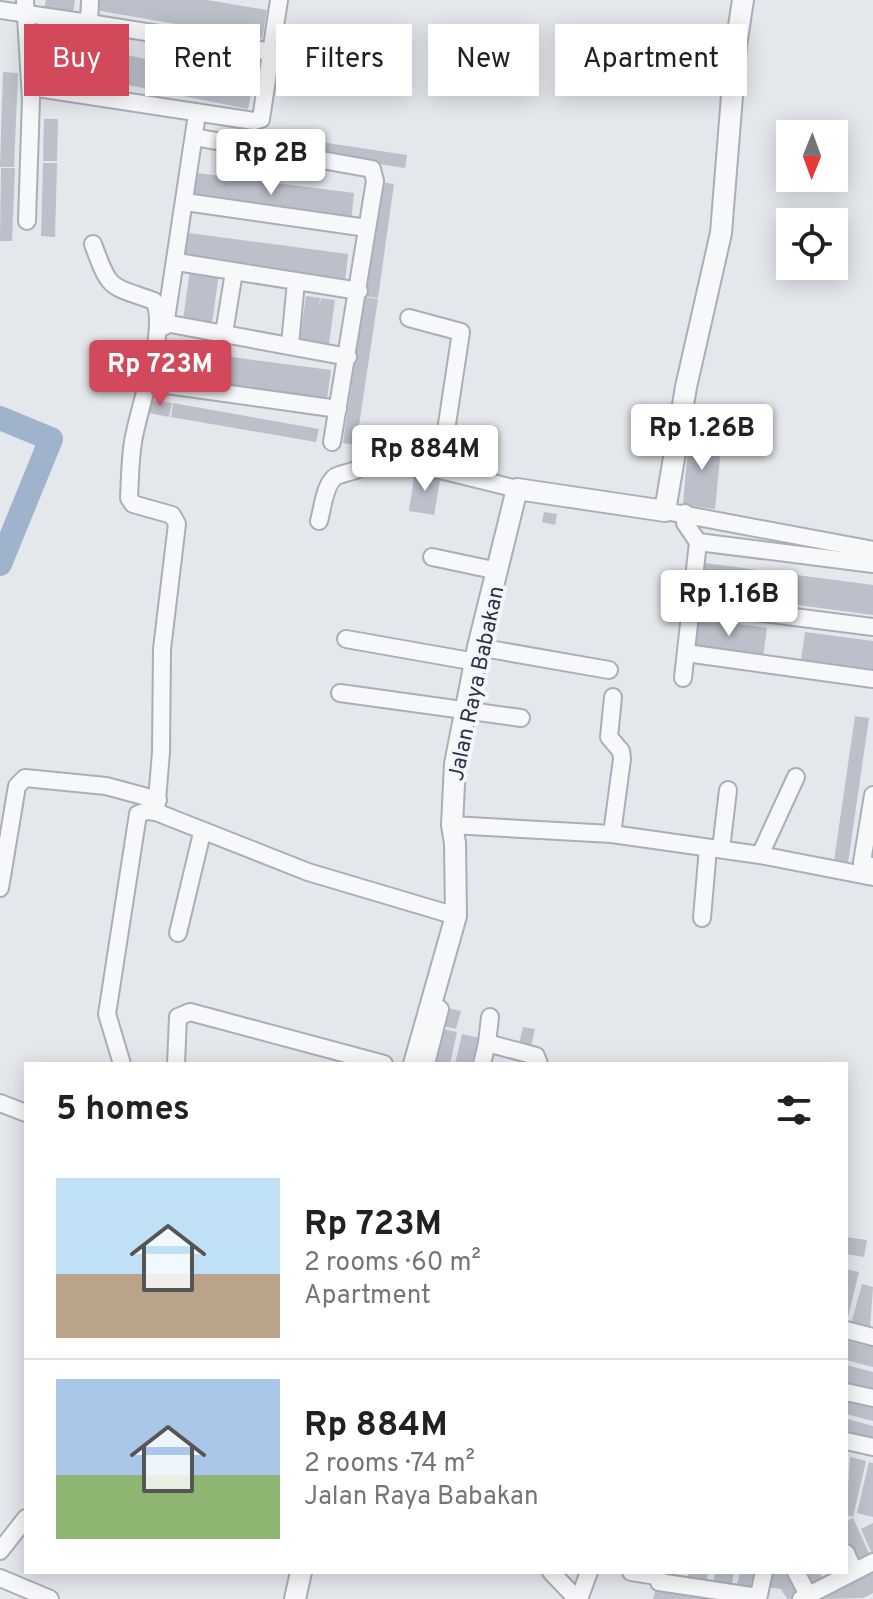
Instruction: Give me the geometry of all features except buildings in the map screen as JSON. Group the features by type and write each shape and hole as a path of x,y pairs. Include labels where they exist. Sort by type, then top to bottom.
{"street":[{"path":"89,23 90,0"},
{"path":"256,147 279,0"},
{"path":"683,678 698,542 675,512 686,387 721,233 733,78 743,0"},
{"path":"0,10 24,6 89,23 272,52"},
{"path":"27,221 31,96"},
{"path":"86,96 197,114 254,121 261,119"},
{"path":"197,114 177,262 157,362 159,376 167,385 338,409"},
{"path":"194,137 372,169 375,181 359,291 332,442"},
{"path":"185,202 367,228"},
{"path":"93,244 106,280 116,289 154,301 159,310 156,339 132,444 129,498 133,504 172,515 177,524 162,649 157,806"},
{"path":"177,262 359,291"},
{"path":"224,333 234,272"},
{"path":"290,344 296,282"},
{"path":"409,318 461,332 440,470"},
{"path":"165,323 348,357"},
{"path":"319,521 330,481 336,475 355,473 368,462 440,470 517,489 675,512 873,550"},
{"name":"Jalan Raya Babakan","path":"415,1062 456,916 452,825 455,764 477,655 517,489"},
{"path":"698,542 873,564"},
{"path":"432,557 498,571"},
{"path":"692,604 873,627"},
{"path":"346,639 609,670"},
{"path":"686,653 873,679"},
{"path":"340,693 521,718"},
{"path":"612,834 622,759 621,751 609,737 613,697"},
{"path":"760,855 796,777"},
{"path":"0,888 17,786 25,778 106,786 157,806 202,833 377,895 456,916"},
{"path":"702,918 728,790"},
{"path":"873,798 862,862 873,867"},
{"path":"121,1062 107,1014 135,822 138,814 157,806"},
{"path":"452,825 612,834 760,855 873,877"},
{"path":"178,933 202,833"},
{"path":"427,1062 440,1009"},
{"path":"176,1062 178,1017 190,1012 377,1062"},
{"path":"482,1062 490,1017"},
{"path":"487,1043 536,1056 538,1062"},
{"path":"0,1103 24,1112"},
{"path":"848,1331 873,1337"},
{"path":"848,1392 873,1398"},
{"path":"848,1443 873,1447"},
{"path":"0,1551 24,1521"},
{"path":"848,1558 854,1571"},
{"path":"797,1574 804,1597 873,1562"},
{"path":"295,1599 301,1574"},
{"path":"553,1574 578,1599 588,1574"},
{"path":"656,1574 659,1582 711,1580 758,1598 764,1574"},
{"path":"0,1578 50,1599"}],"waterway":[{"path":"0,418 51,439 0,564"}]}
